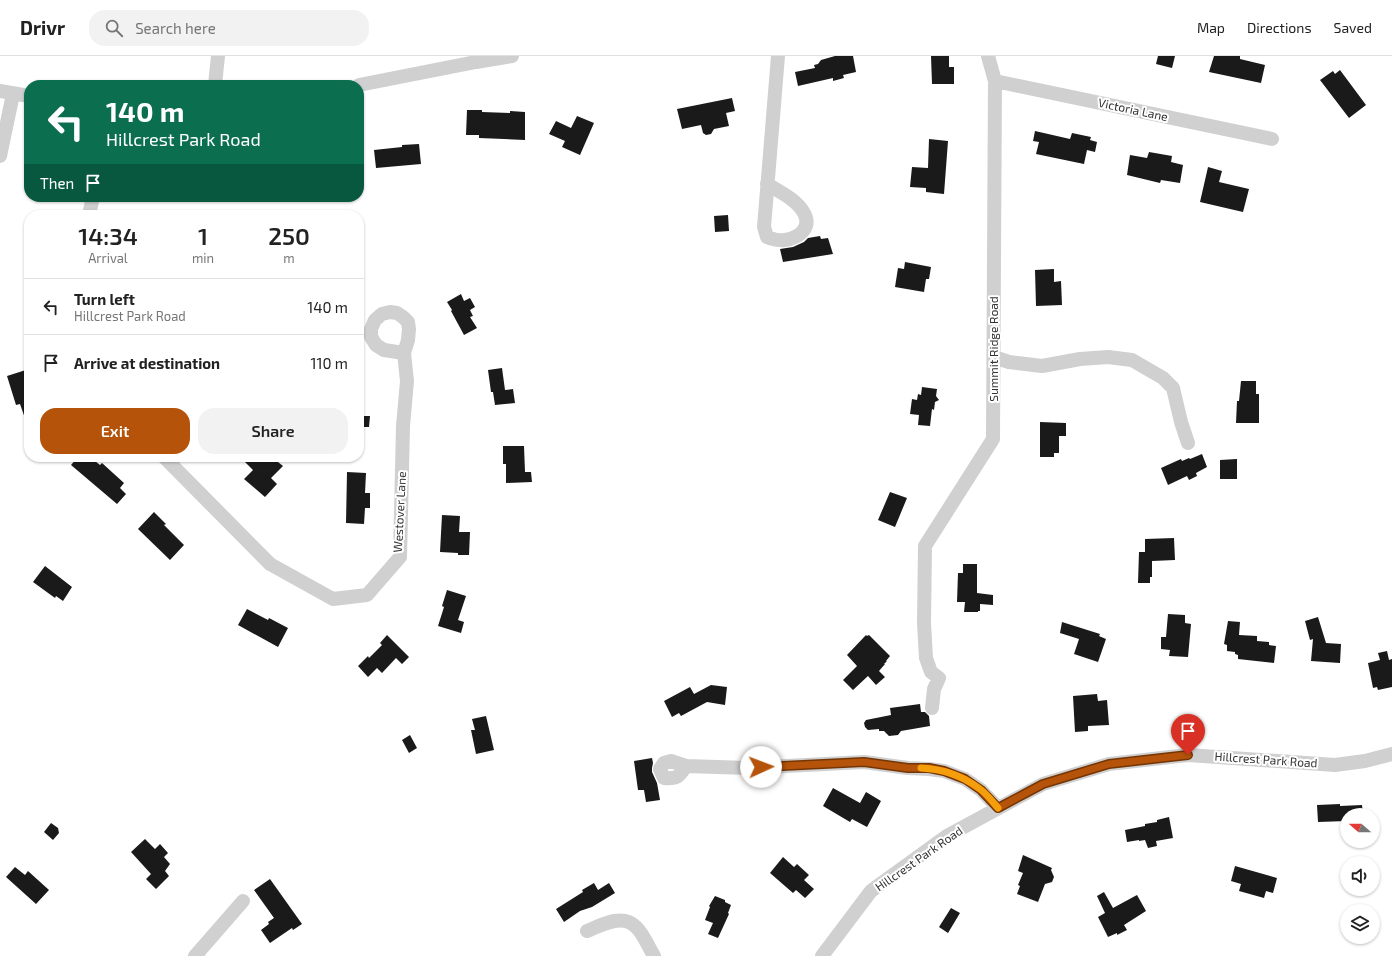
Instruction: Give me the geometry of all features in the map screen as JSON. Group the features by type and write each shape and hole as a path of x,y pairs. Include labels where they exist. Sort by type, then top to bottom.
{"street":[{"path":"216,80 218,56"},
{"path":"364,84 512,56"},
{"path":"767,184 778,56"},
{"name":"Summit Ridge Road","path":"932,708 934,689 939,678 931,672 926,658 924,623 925,546 993,439 995,81 988,56"},
{"name":"Victoria Lane","path":"995,81 1272,139"},
{"path":"0,156 7,93 24,95"},
{"name":"Westover Lane","path":"169,462 270,564 333,599 367,594 400,557 403,426 406,381 404,353"},
{"path":"994,357 1009,362 1042,366 1101,357 1132,360 1163,378 1173,388 1181,422 1188,443"},
{"name":"Hillcrest Park Road","path":"822,956 871,892 946,836 1043,784 1109,764 1188,755 1335,765 1365,761 1392,754"},
{"path":"686,766 748,768 864,762 908,768 929,768 944,771 965,779 981,790 998,808"},
{"path":"195,956 243,901"},
{"path":"587,932 608,922 621,920 627,921 636,926 654,956"}],"building":[{"path":"835,56 853,56 856,72 843,75 844,78 833,81 833,78 798,86 795,72 815,68 814,65 818,64 821,60"},
{"path":"931,56 949,56 949,67 954,67 954,84 932,84"},
{"path":"1158,56 1175,56 1172,68 1156,64"},
{"path":"1214,56 1240,56 1240,59 1265,65 1261,83 1209,72"},
{"path":"1340,70 1366,105 1349,118 1320,80 1333,71 1335,74"},
{"path":"732,98 735,111 726,113 729,126 714,129 711,134 706,135 703,133 701,125 682,129 677,109"},
{"path":"467,110 510,113 510,111 525,112 525,140 479,138 479,135 466,135"},
{"path":"577,116 594,123 580,155 562,147 565,141 549,134 556,121 571,128"},
{"path":"1035,131 1070,139 1072,133 1091,137 1090,140 1097,142 1095,152 1087,150 1084,164 1036,154 1039,142 1033,141"},
{"path":"929,139 948,141 944,194 926,192 926,188 910,187 912,167 928,168"},
{"path":"419,144 421,164 376,168 374,150 402,147 402,145"},
{"path":"1149,152 1172,156 1171,162 1183,165 1180,183 1161,180 1160,183 1127,175 1130,155 1147,158"},
{"path":"1208,167 1222,171 1219,182 1249,189 1243,212 1200,202"},
{"path":"728,215 729,231 715,232 714,216"},
{"path":"820,236 821,239 828,238 833,254 783,262 780,249 793,247 804,242 808,238"},
{"path":"905,262 931,267 929,279 926,279 924,292 895,287 898,268 904,269"},
{"path":"1054,269 1054,282 1061,281 1062,305 1036,306 1035,270"},
{"path":"461,294 464,301 470,298 475,307 470,310 473,316 470,317 477,328 464,335 447,302"},
{"path":"502,368 505,390 513,389 515,403 495,405 493,392 491,392 488,370"},
{"path":"24,371 24,415 20,404 16,405 7,376"},
{"path":"1241,381 1256,381 1256,394 1259,394 1259,423 1236,423 1237,401 1239,401"},
{"path":"922,387 937,389 936,396 939,400 935,402 934,410 932,409 930,426 918,425 919,415 910,414 912,399 917,400 918,394 921,395"},
{"path":"364,416 370,416 369,427 364,427"},
{"path":"1040,422 1066,423 1066,436 1059,436 1059,453 1054,453 1054,457 1040,457"},
{"path":"503,446 524,446 525,472 531,472 532,482 506,483 506,464 503,464"},
{"path":"1202,454 1207,467 1196,473 1197,476 1189,480 1187,476 1168,485 1161,468 1181,459 1182,461"},
{"path":"1237,459 1237,479 1220,479 1220,460"},
{"path":"74,462 96,462 100,465 102,463 124,483 120,488 126,494 117,504 71,465"},
{"path":"245,462 278,462 283,466 271,478 277,484 265,497 244,479 253,470"},
{"path":"347,472 366,473 365,493 370,493 370,508 365,508 364,524 346,523"},
{"path":"890,492 907,498 895,527 878,520"},
{"path":"154,512 166,524 164,525 184,545 170,560 138,529"},
{"path":"442,515 460,516 459,532 470,532 469,555 440,552"},
{"path":"1174,538 1175,560 1152,561 1152,577 1150,577 1150,583 1138,583 1139,552 1145,552 1145,539"},
{"path":"963,564 977,564 977,593 993,595 993,605 980,604 980,611 978,612 964,612 965,602 957,602 958,573 963,573"},
{"path":"45,566 72,587 63,601 56,596 55,598 33,582"},
{"path":"447,590 466,596 458,620 464,622 461,633 438,626 444,607 442,606"},
{"path":"247,609 288,628 278,647 238,625"},
{"path":"1168,614 1185,615 1185,623 1191,624 1188,657 1169,656 1170,650 1161,649 1161,637 1166,637"},
{"path":"1318,617 1326,643 1341,644 1340,663 1311,661 1313,639 1310,640 1305,621"},
{"path":"1228,621 1240,622 1239,635 1257,636 1257,641 1269,642 1269,645 1276,646 1274,663 1238,659 1238,655 1235,654 1235,652 1227,651 1227,645 1224,644"},
{"path":"1062,622 1100,634 1099,636 1106,639 1098,662 1074,654 1079,639 1060,633"},
{"path":"387,635 409,657 402,664 396,658 382,673 377,668 368,677 358,666 368,656 369,658 382,645 380,643"},
{"path":"866,635 869,635 890,656 879,671 885,677 876,685 868,676 853,690 843,680 857,666 847,655"},
{"path":"1387,651 1389,660 1392,659 1392,687 1378,690 1377,687 1373,688 1368,663 1380,660 1378,653"},
{"path":"711,685 727,687 725,705 707,702 681,716 679,713 672,717 664,701 690,687 694,694"},
{"path":"1097,694 1098,701 1107,700 1109,725 1088,726 1088,731 1075,732 1073,696"},
{"path":"920,704 921,712 925,712 929,716 930,726 901,731 898,735 889,736 884,731 879,731 879,729 868,730 865,727 864,723 866,720 891,715 890,708"},
{"path":"486,716 494,750 476,754 471,730 475,730 472,719"},
{"path":"410,735 417,748 409,753 402,740"},
{"path":"652,758 652,772 657,783 660,800 646,802 644,790 638,790 634,761"},
{"path":"833,788 860,803 866,792 881,801 867,827 852,819 850,822 823,806"},
{"path":"1317,805 1362,805 1362,808 1340,808 1340,821 1318,822"},
{"path":"1169,817 1173,838 1156,841 1157,846 1148,848 1145,840 1127,842 1125,830 1145,826 1145,824 1157,822 1157,820"},
{"path":"51,823 58,828 59,833 53,840 44,832"},
{"path":"145,839 155,849 160,844 168,853 164,857 170,864 165,871 169,876 156,889 146,879 151,874 131,852"},
{"path":"1023,855 1052,868 1051,870 1054,877 1052,882 1045,884 1038,902 1017,894 1020,886 1018,885 1023,873 1018,871"},
{"path":"783,857 794,867 797,864 809,875 804,880 814,889 805,898 796,890 793,893 770,873"},
{"path":"1235,866 1277,878 1273,893 1266,891 1264,898 1239,891 1241,884 1231,881"},
{"path":"15,867 25,875 28,871 49,890 36,904 6,877"},
{"path":"270,879 302,924 293,930 292,928 270,943 261,930 274,918 254,890"},
{"path":"594,883 598,890 609,883 615,893 592,907 580,911 564,922 556,909 583,892 582,890"},
{"path":"1104,892 1113,908 1137,895 1146,911 1124,925 1127,930 1117,935 1117,933 1108,937 1098,917 1105,913 1097,896"},
{"path":"715,896 725,900 725,902 731,905 729,914 718,938 708,934 713,923 705,920 710,907 709,906"},
{"path":"951,908 960,913 948,933 939,927"}],"slow traffic":[{"path":"921,768 944,771 965,779 981,790 998,808"}],"route":[{"path":"761,767 864,762 908,768 929,768 944,771 965,779 981,790 998,808 1043,784 1109,764 1188,755"}]}
